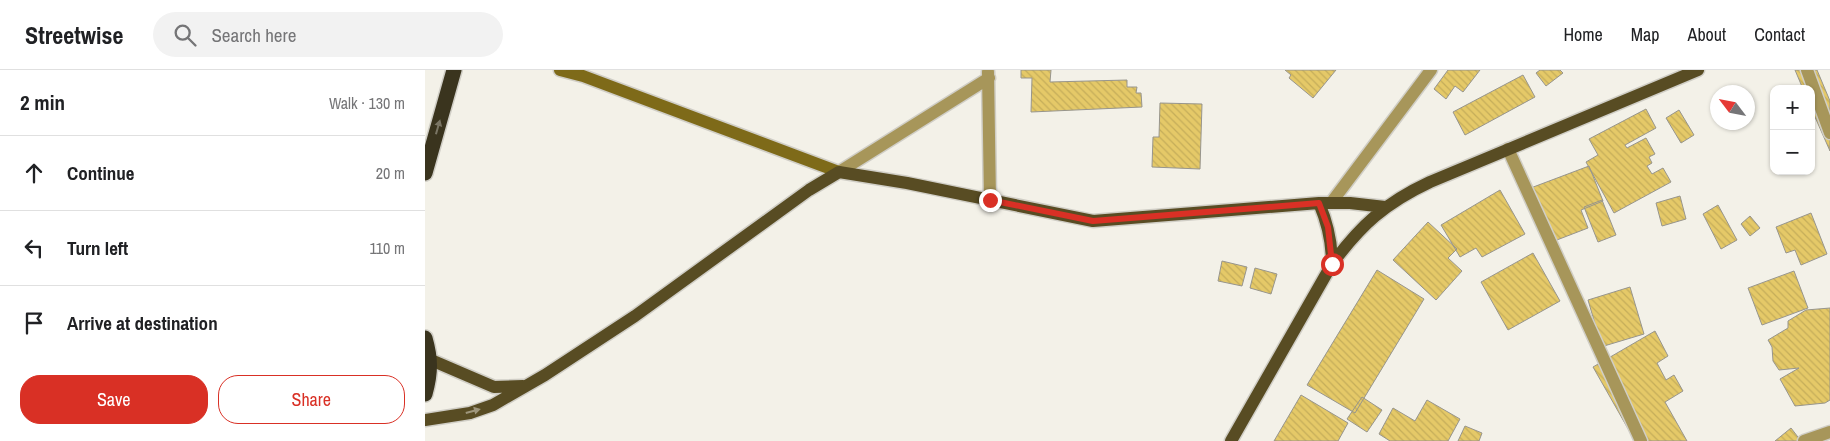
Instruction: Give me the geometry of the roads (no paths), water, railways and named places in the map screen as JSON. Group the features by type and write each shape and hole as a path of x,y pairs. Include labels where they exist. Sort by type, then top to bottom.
{"highway":[{"path":"425,174 454,70"},
{"path":"425,338 431,360 425,394"}],"main road":[{"path":"560,70 583,76 839,172 907,183 1093,221 1325,203 1385,207"},
{"path":"1231,441 1332,264 1347,243 1385,207 1413,190 1698,70"},
{"path":"425,420 470,413 493,405 545,374 635,316 809,190 839,172"},
{"path":"1325,203 1332,264"},
{"path":"431,360 494,387 520,387 545,374"}],"street":[{"path":"1325,203 1431,70"},
{"path":"1807,70 1830,134"},
{"path":"839,172 988,74"},
{"path":"988,74 990,200"},
{"path":"1508,149 1641,441"},
{"path":"1804,441 1830,432"}]}
